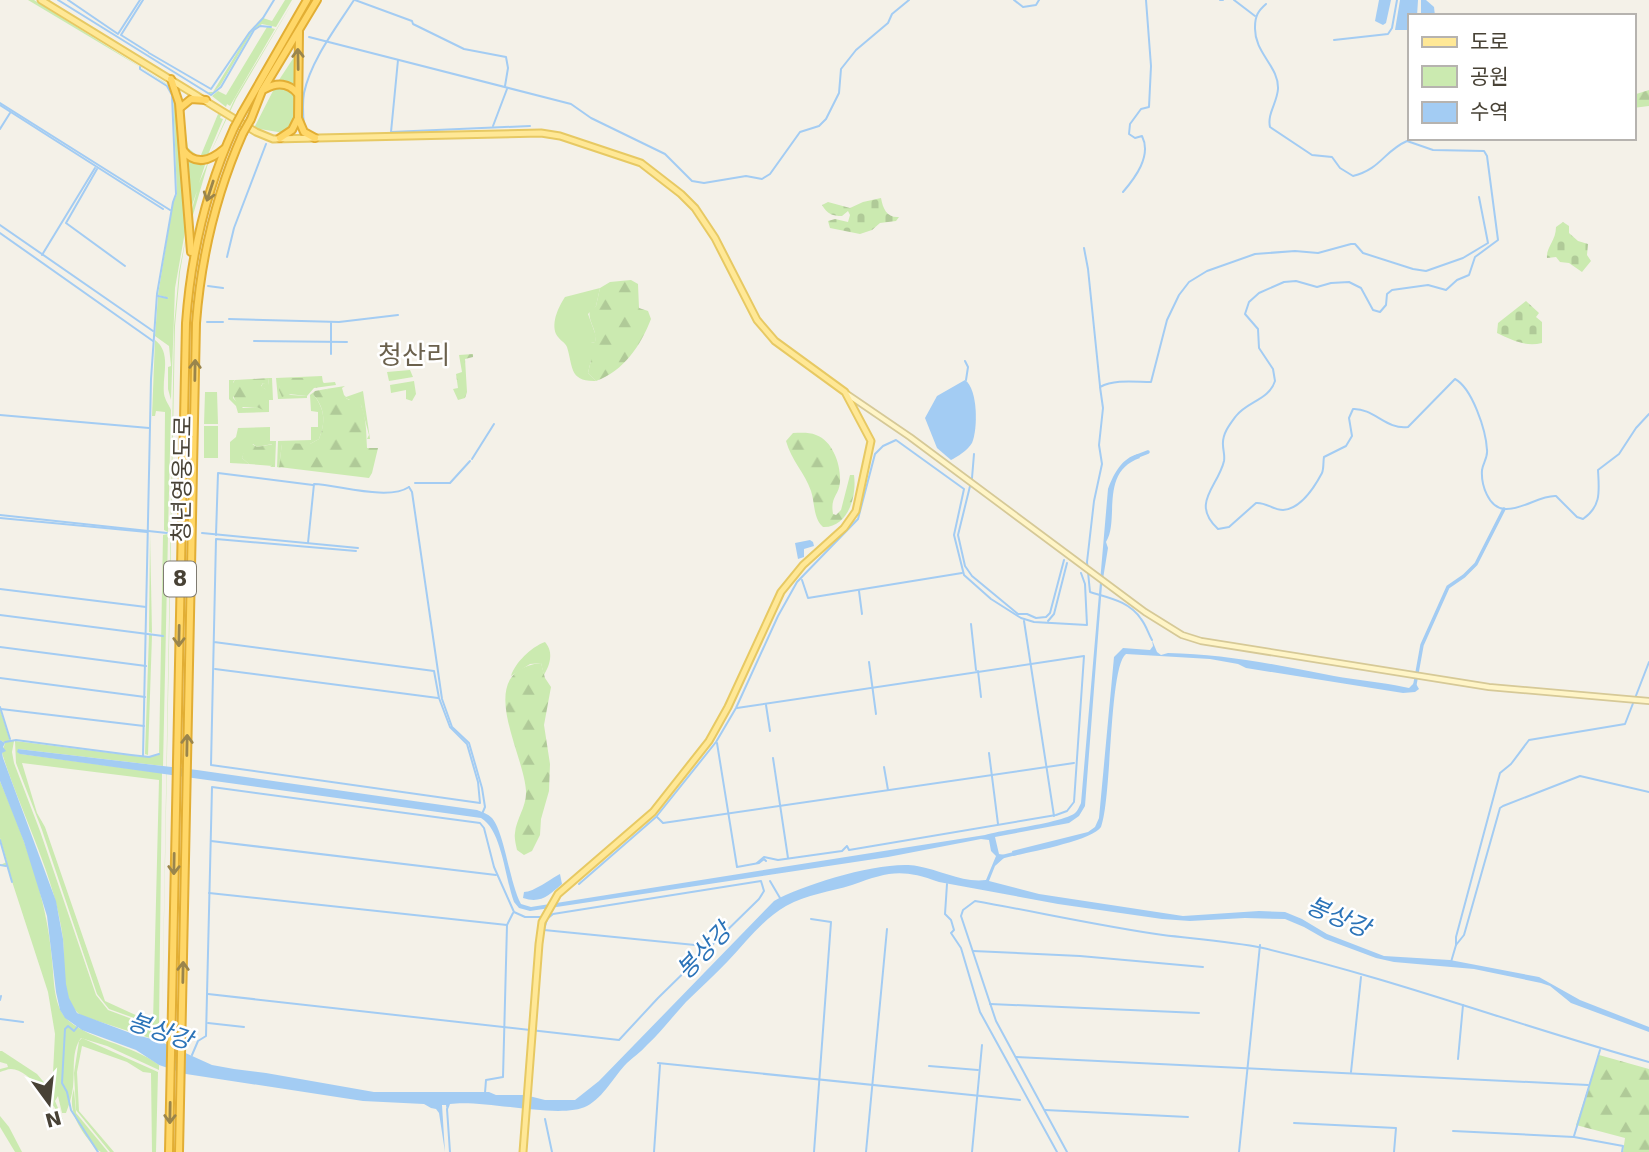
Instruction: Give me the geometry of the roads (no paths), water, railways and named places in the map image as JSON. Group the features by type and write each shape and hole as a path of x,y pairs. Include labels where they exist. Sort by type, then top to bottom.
{"highway":[{"name":"청년영웅도로","path":"169,1152 184,346 191,275 204,210 225,149 242,113 307,0"},
{"name":"청년영웅도로","path":"179,1152 196,323 201,277 211,223 226,173 262,91 317,0"},
{"path":"280,138 292,130 298,118 298,43 302,23"},
{"path":"171,79 179,112 192,245 191,275"},
{"path":"262,91 280,84 292,88 299,96"},
{"path":"179,112 183,104 191,99 206,100"},
{"path":"298,118 304,132 315,138"},
{"path":"182,148 198,161 213,158 225,149"}],"main road":[{"path":"41,0 262,135 273,139 541,133 560,136 641,163 695,208 715,238 757,320 775,341 1102,580 1182,635 1201,641 1489,687 1649,701"},
{"path":"523,1152 542,922 558,894 653,812 696,759 728,707 781,592 803,565 851,518 859,499 870,441 845,392"}],"water":[{"path":"1379,0 1391,0 1386,23 1383,25 1375,21"},
{"path":"1400,0 1418,0 1417,14 1408,14 1408,30 1395,30"},
{"path":"1421,0 1426,0 1434,7 1435,14 1421,14"},
{"path":"965,380 975,400 974,437 968,448 951,460 937,448 925,418 937,396"},
{"path":"1138,454 1140,458 1127,465 1119,474 1115,485 1110,533 1106,542 1108,548 1102,585 1085,806 1079,816 1069,823 995,837 999,854 1005,857 995,866 989,881 1039,894 1183,916 1285,912 1327,934 1384,956 1450,960 1539,977 1580,1000 1649,1027 1649,1032 1571,1003 1550,986 1541,983 1474,969 1376,958 1325,939 1285,919 1162,919 1058,904 904,873 875,877 810,896 778,911 755,931 627,1063 599,1097 587,1106 559,1111 465,1103 450,1104 447,1112 446,1105 442,1105 445,1152 439,1113 424,1104 363,1101 186,1074 159,1065 136,1050 82,1030 65,1018 60,1010 47,916 24,842 0,781 0,740 5,743 3,758 56,901 63,939 66,984 69,998 77,1013 159,1041 212,1065 234,1069 374,1092 489,1092 496,1095 525,1095 545,1100 575,1100 599,1081 774,901 844,875 903,865 926,868 960,878 986,880 996,856 991,851 989,840 981,839 888,857 530,911 519,908 514,902 494,833 481,818 20,754 18,749 197,770 477,810 485,813 496,825 521,904 531,907 985,835 1061,819 1077,812 1081,803 1108,489 1119,467"},
{"path":"810,540 814,546 804,549 804,557 798,559 795,543"},
{"path":"1152,640 1161,655 1168,653 1231,658 1409,688 1415,682 1419,689 1403,693 1246,668 1210,659 1126,654 1120,664 1116,682 1105,811 1101,827 1096,832 1074,841 1013,856 1012,851 1088,832 1095,827 1099,818 1114,657 1123,648 1150,650 1153,646"},
{"path":"560,874 562,884 549,895 535,900 523,898 524,892 537,888"}],"waterway":[{"path":"58,0 211,95 221,87 254,30 260,26 271,27"},
{"path":"68,0 118,34 140,0"},
{"path":"143,0 121,35 148,52"},
{"path":"149,53 211,89 274,0"},
{"path":"304,126 303,97 312,68 354,0"},
{"path":"355,0 412,21 413,24 464,49 506,57 508,68 505,86"},
{"path":"309,37 571,104 591,118 665,154 692,181 704,183 746,176 762,179 770,174 800,132 819,126 826,119 839,93 841,69 856,50 888,23 892,14 909,0"},
{"path":"1014,0 1023,7 1036,5 1039,0"},
{"path":"1123,192 1141,166 1145,151 1142,136 1135,138 1129,134 1130,124 1141,109 1149,107 1151,66 1146,0"},
{"path":"1234,0 1255,16"},
{"path":"1334,40 1388,34 1392,28 1397,0"},
{"path":"1266,4 1258,14 1255,27 1258,44 1277,81 1278,89 1270,127 1312,155 1332,157 1340,168 1353,176 1370,169 1407,141 1433,150 1484,151 1487,156 1498,240 1475,257 1469,275 1457,280 1446,290 1428,285 1392,290 1387,294 1386,305 1380,312 1373,310 1361,288 1349,282 1317,287 1296,281 1284,282 1259,293 1249,302 1245,314 1258,329 1259,348 1273,369 1275,381 1268,392 1236,416 1225,433 1224,461 1206,503 1210,520 1218,529 1229,527 1256,503 1283,510 1301,502 1322,473 1324,457 1346,446 1352,436 1349,418 1353,409 1367,412 1393,425 1408,427 1455,379 1467,391 1481,421 1487,453 1482,470 1483,482 1490,500 1499,508 1512,509 1556,496 1577,517 1583,519 1594,509 1596,503 1599,491 1598,470 1619,454 1649,414"},
{"path":"398,60 391,132 530,126"},
{"path":"140,67 167,86 172,95 176,194 157,294 151,379 143,756"},
{"path":"493,126 507,89"},
{"path":"0,103 170,210"},
{"path":"0,105 163,209"},
{"path":"0,129 10,113"},
{"path":"227,257 234,228 266,144"},
{"path":"42,255 95,168"},
{"path":"97,169 66,223 125,266"},
{"path":"1152,640 1143,621 1131,608 1090,592 1087,562 1094,501 1102,464 1099,445 1103,408 1100,387 1119,382 1151,382 1167,320 1179,295 1189,282 1207,271 1255,254 1295,251 1318,253 1351,244 1355,244 1363,253 1426,271 1463,258 1488,243 1479,197"},
{"path":"0,225 153,331"},
{"path":"0,233 153,341"},
{"path":"1084,248 1100,386"},
{"path":"208,286 223,288"},
{"path":"158,296 167,298"},
{"path":"229,319 339,322 398,315"},
{"path":"207,322 223,322"},
{"path":"331,323 331,354"},
{"path":"254,341 347,342"},
{"path":"965,361 968,367 966,380"},
{"path":"0,415 149,428"},
{"path":"472,459 494,424"},
{"path":"579,884 656,817 716,742 736,708 778,616 797,582 858,519 875,454 883,446 896,440 964,489 954,535 964,575 991,599 1021,618 1034,622 1087,625 1085,584 1081,573"},
{"path":"1135,457 1148,452"},
{"path":"974,454 972,478 958,535 965,566 972,576 1018,614 1046,617 1050,613 1064,560"},
{"path":"415,483 450,483 470,461"},
{"path":"216,535 218,473 313,485"},
{"path":"308,543 314,484 389,493 409,487"},
{"path":"409,487 412,492 442,699 452,727 469,743 482,788 485,807 482,814"},
{"path":"1415,684 1422,645 1448,587 1476,564 1504,509"},
{"path":"0,515 167,533"},
{"path":"0,518 147,532"},
{"path":"202,533 358,548"},
{"path":"214,642 434,671 439,698 450,727 467,744 478,782 480,803 211,765 216,539 356,551"},
{"path":"1048,621 1054,614 1067,563"},
{"path":"802,580 808,598 962,573"},
{"path":"0,589 146,607"},
{"path":"859,591 862,614"},
{"path":"0,615 163,636"},
{"path":"1024,621 1054,816"},
{"path":"971,624 976,670"},
{"path":"0,647 146,666"},
{"path":"737,708 1084,656 1074,802 1067,811 849,850 847,846 842,851 778,860 764,857 757,863"},
{"path":"869,662 876,714"},
{"path":"1456,945 1500,773 1511,764 1529,740 1625,724 1649,662"},
{"path":"215,669 438,698"},
{"path":"978,671 981,697"},
{"path":"0,678 145,697"},
{"path":"766,705 770,731"},
{"path":"0,707 10,739"},
{"path":"1,709 144,726"},
{"path":"5,742 16,740 149,757 159,754"},
{"path":"717,743 737,867 759,863 764,859 766,861"},
{"path":"989,753 998,824"},
{"path":"773,758 788,858"},
{"path":"657,817 663,823 1074,763"},
{"path":"884,767 888,790"},
{"path":"1451,962 1456,945 1464,935 1500,808 1580,776 1649,792"},
{"name":"봉상강","path":"192,1055 198,1041 206,1036 212,787 480,823 484,828 494,867 514,912 525,917 541,917"},
{"path":"0,840 12,882"},
{"path":"211,841 496,875"},
{"path":"1001,857 1017,853"},
{"path":"0,865 6,866"},
{"name":"봉상강","path":"208,994 619,1040 759,899 764,891 761,881 553,914 547,919 544,930 709,948"},
{"path":"770,881 780,898"},
{"path":"947,884 945,914 951,920 954,930 951,933 961,948 980,1012 1057,1152"},
{"path":"209,893 507,925"},
{"path":"1067,1152 996,1021 961,916 963,910 975,901 1163,935 1263,948 1409,988 1649,1062"},
{"path":"485,1093 486,1080 503,1077 507,925 513,913"},
{"path":"811,919 831,922 814,1152"},
{"path":"866,1152 887,929"},
{"path":"1239,1152 1260,945"},
{"path":"973,951 1080,956 1203,967"},
{"path":"1351,1072 1361,977"},
{"path":"0,1000 1,996"},
{"path":"990,1004 1199,1013"},
{"path":"1458,1059 1463,1005"},
{"path":"0,1019 23,1022"},
{"path":"208,1023 244,1027"},
{"path":"78,1026 74,1031 68,1026 65,1029 62,1083 71,1110 98,1152"},
{"path":"972,1152 982,1045"},
{"path":"1574,1136 1600,1050"},
{"path":"1016,1057 1588,1085"},
{"path":"658,1063 1020,1100"},
{"path":"654,1152 660,1065"},
{"path":"929,1066 978,1070"},
{"path":"447,1109 450,1152"},
{"path":"1045,1110 1188,1117"},
{"path":"545,1119 552,1152"},
{"path":"1294,1123 1396,1128 1394,1152"},
{"path":"1453,1131 1574,1137 1623,1146 1622,1152"}],"district":[{"name":"청산리","path":"414,355"}]}
